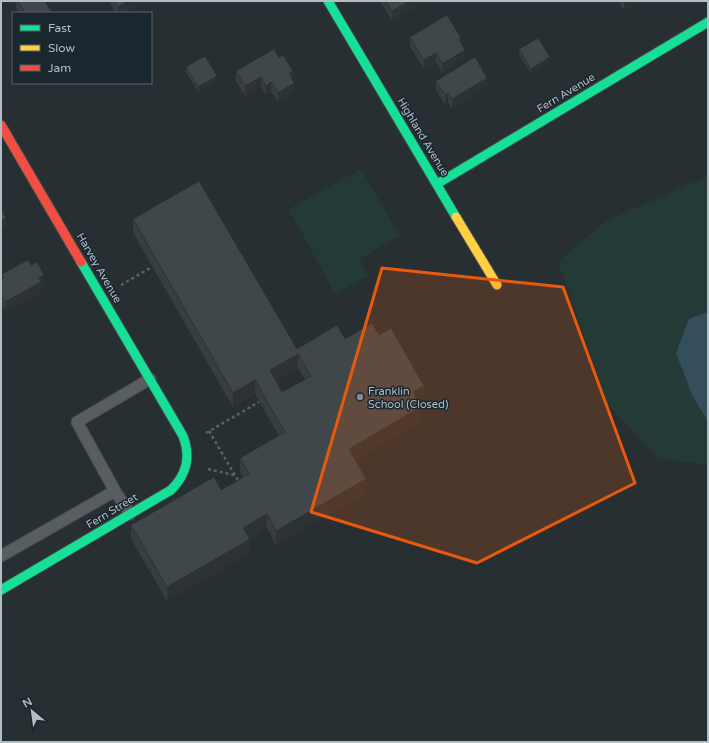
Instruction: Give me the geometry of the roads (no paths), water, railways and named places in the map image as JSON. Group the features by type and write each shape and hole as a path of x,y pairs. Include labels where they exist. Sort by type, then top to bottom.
{"street":[{"name":"Highland Avenue","path":"328,1 497,284"},
{"name":"Fern Avenue","path":"437,184 708,22"},
{"name":"Harvey Avenue","path":"1,125 176,424"},
{"name":"Fern Street","path":"1,590 171,490 184,474 188,461 186,441 176,424"}],"lane":[{"path":"130,514 115,491 77,422 150,379"},
{"path":"1,556 115,491"}],"water":[{"path":"708,312 708,421 693,397 676,353 689,319"}],"place":[{"name":"Franklin School (Closed)","path":"360,397"}]}
